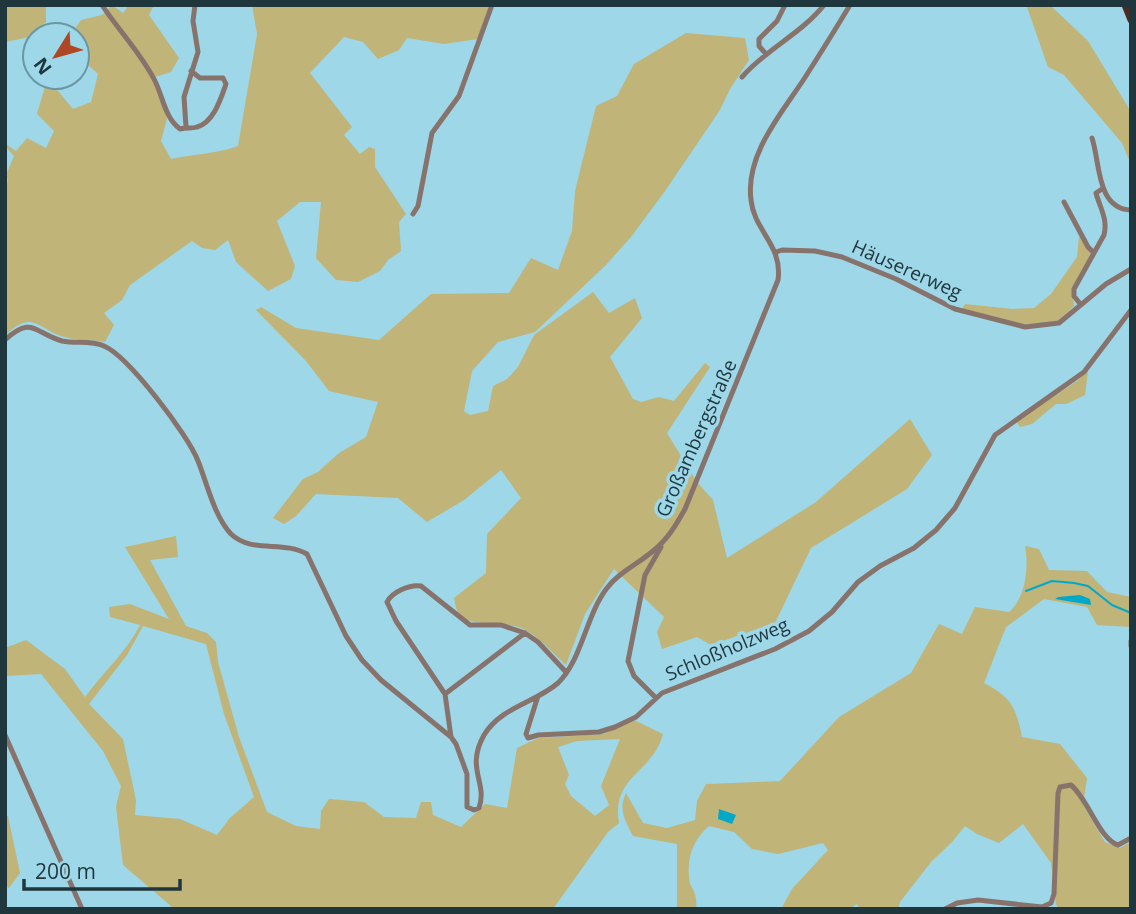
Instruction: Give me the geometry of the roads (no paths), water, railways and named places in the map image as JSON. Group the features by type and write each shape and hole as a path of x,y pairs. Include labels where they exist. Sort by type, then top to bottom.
{"main road":[{"path":"1125,5 1131,20"}],"street":[{"path":"102,5 146,64 174,124 180,129 201,126 209,119 226,84 223,78 200,78 191,71"},
{"path":"186,127 184,97 198,52 193,21 195,5"},
{"path":"413,214 418,206 432,133 459,96 492,5"},
{"path":"766,54 759,46 759,39 778,22 785,5"},
{"path":"742,77 766,54 814,17 824,5"},
{"name":"Großambergstraße","path":"5,340 21,327 36,328 60,340 105,346 137,373 190,445 223,521 232,535 254,545 293,547 307,554 346,636 362,660 381,680 451,737 460,752 467,774 467,807 474,810 479,807 481,799 475,757 485,734 497,719 557,683 566,672 607,588 622,572 665,541 677,524 697,482 777,288 779,272 776,252 752,207 750,195 754,166 768,135 850,5"},
{"path":"1092,138 1102,189 1118,207 1131,210"},
{"path":"1081,305 1074,296 1074,289 1106,229 1096,193 1102,189"},
{"path":"1064,202 1088,247 1094,253"},
{"name":"Häusererweg","path":"776,252 826,252 884,274 955,309 1035,328 1059,323 1106,284 1131,269"},
{"name":"Schloßholzweg","path":"538,696 526,734 528,738 538,735 599,732 636,717 656,698 675,687 775,649 800,636 832,612 858,582 922,542 948,518 995,435 1084,372 1131,310"},
{"path":"656,698 634,676 628,661 645,575 665,541"},
{"path":"451,737 445,694 396,621 387,602 389,596 413,584 421,586 470,625 501,625 525,633 538,642 566,672"},
{"path":"445,694 525,633"},
{"path":"5,735 82,909"},
{"path":"945,909 965,900 1042,907 1051,903 1054,894 1058,793 1060,787 1065,785 1071,785 1081,793 1108,840 1118,845 1131,838"}],"water":[{"path":"1080,595 1090,599 1091,605 1055,599 1058,597"},
{"path":"719,809 736,815 732,824 718,819"}],"waterway":[{"path":"1026,591 1052,581 1074,583 1088,586 1112,605 1131,613"}]}
